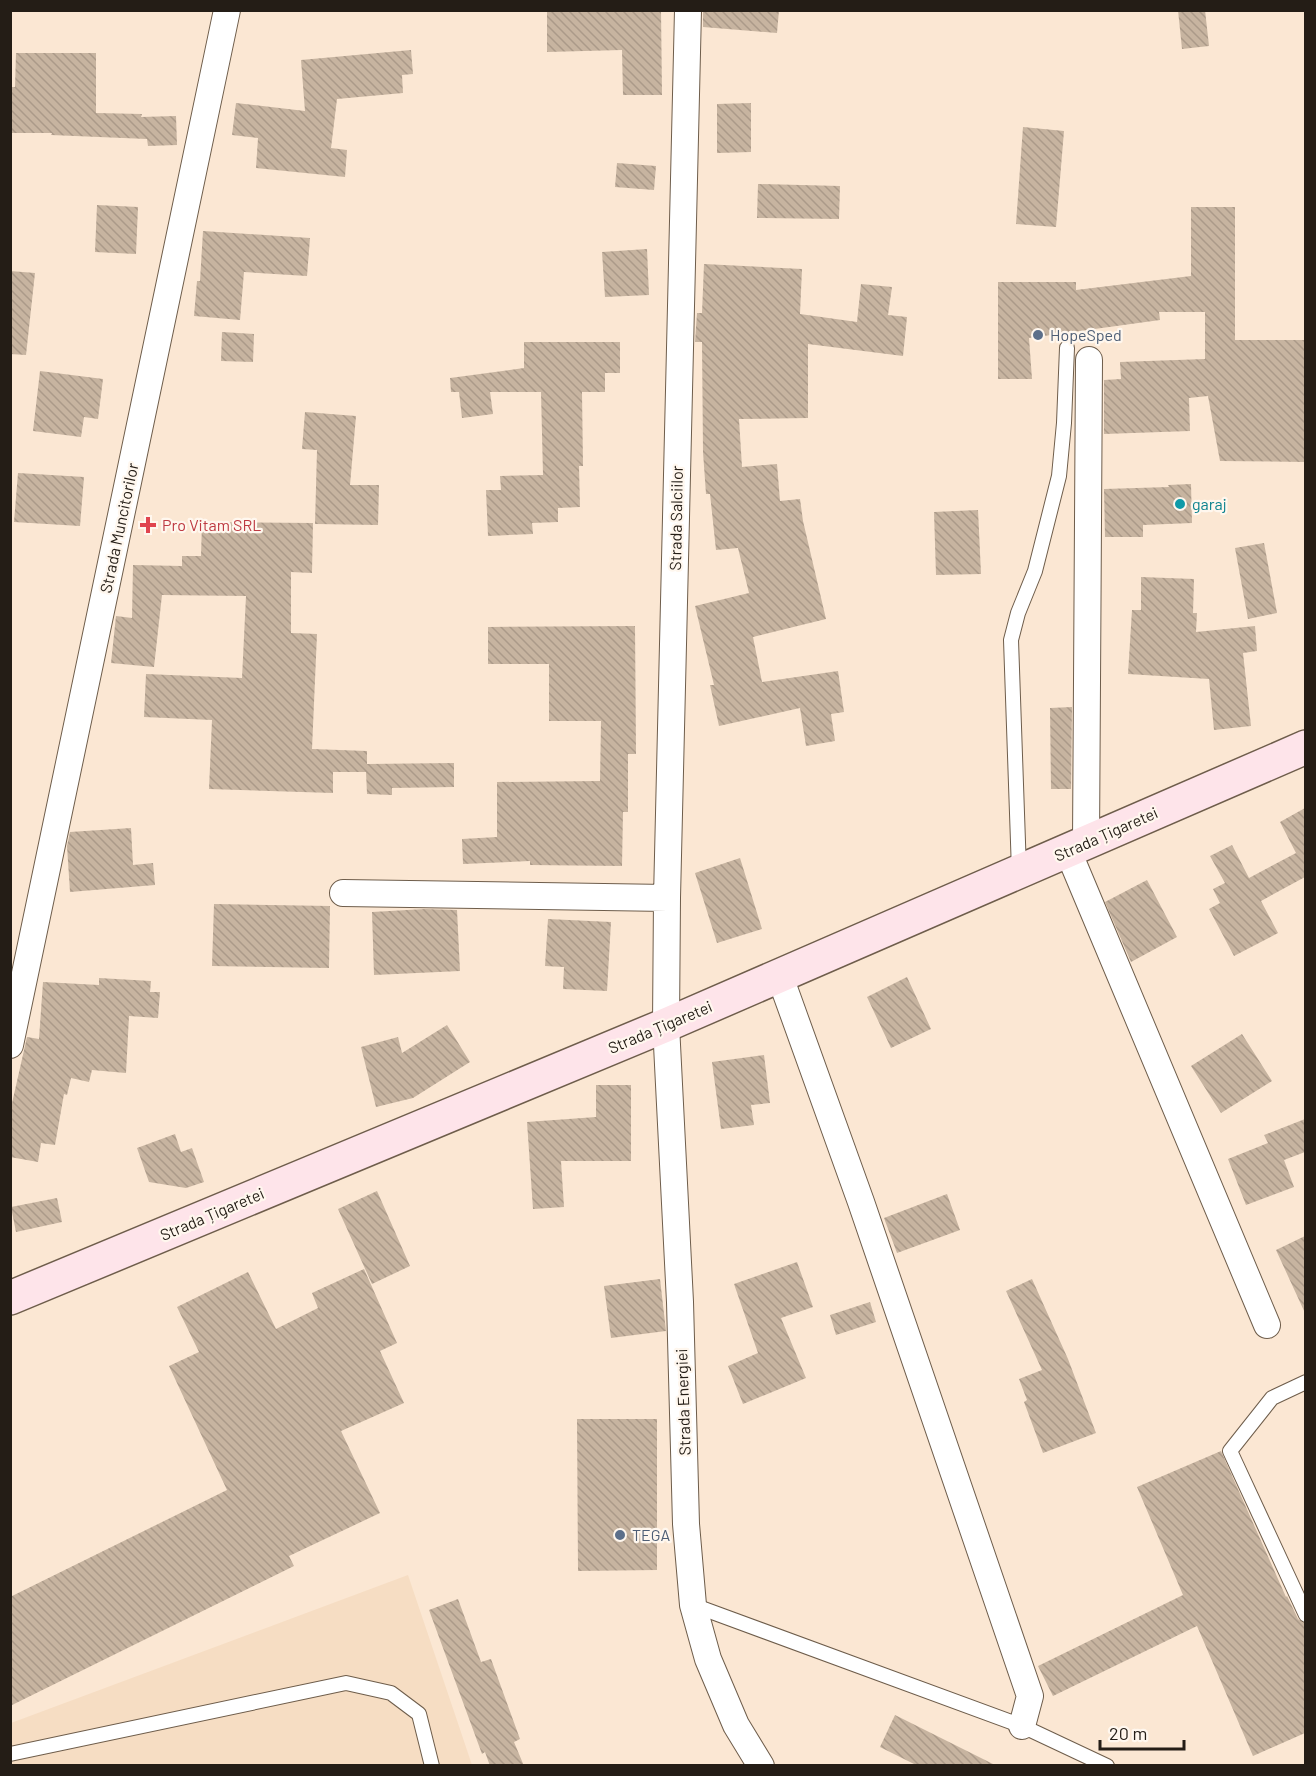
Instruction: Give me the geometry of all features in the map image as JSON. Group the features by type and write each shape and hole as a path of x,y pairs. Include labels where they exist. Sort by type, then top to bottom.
{"main road":[{"name":"Strada Țigaretei","path":"10,1298 666,1025 1305,747"}],"street":[{"name":"Strada Muncitorilor","path":"10,1045 227,10"},
{"name":"Strada Salciilor","path":"666,1025 688,10"},
{"path":"1089,360 1077,846 1267,1324"},
{"path":"343,893 667,898"},
{"path":"779,974 892,1292 1030,1696 1022,1726"},
{"name":"Strada Energiei","path":"666,1025 680,1302 686,1524 693,1605 708,1659 735,1725 760,1766"}],"lane":[{"path":"1019,871 1011,640 1018,613 1035,571 1059,476 1067,348"},
{"path":"1305,1382 1272,1398 1230,1451 1305,1615"},
{"path":"693,1605 1022,1726 1107,1766"},
{"path":"10,1754 346,1683 391,1693 419,1714 432,1766"}],"shaded area":[{"path":"408,1575 472,1765 11,1766 11,1723"}],"building":[{"path":"547,10 661,10 662,95 623,95 622,50 547,52"},
{"path":"703,10 779,10 777,33 703,27"},
{"path":"1178,10 1205,10 1209,46 1182,49"},
{"path":"411,50 413,74 402,75 403,93 337,99 331,148 347,150 345,177 256,168 258,138 232,135 236,103 305,111 301,60"},
{"path":"16,53 96,53 96,113 142,114 141,117 176,116 177,145 148,146 147,139 51,135 52,133 10,133 10,87 15,87"},
{"path":"751,103 751,152 717,153 717,104"},
{"path":"1023,127 1064,131 1056,227 1016,224"},
{"path":"617,163 656,166 654,190 615,187"},
{"path":"758,184 840,186 839,219 757,218"},
{"path":"97,205 138,207 136,254 95,252"},
{"path":"1191,207 1235,207 1235,340 1305,340 1305,462 1220,461 1208,396 1189,398 1190,431 1104,434 1104,380 1121,379 1120,362 1205,359 1205,312 1159,312 1160,320 1029,338 1032,379 998,379 998,282 1076,282 1076,290 1191,276"},
{"path":"203,231 310,238 307,276 244,272 240,320 194,316 197,281 200,281"},
{"path":"647,249 649,295 605,297 602,252"},
{"path":"704,264 802,269 800,314 857,322 861,284 892,287 888,315 907,317 903,356 808,344 808,418 739,419 742,467 777,464 780,501 800,499 826,619 753,637 762,682 838,671 844,712 831,714 835,741 806,746 800,708 719,726 710,685 714,685 695,606 749,593 738,548 716,550 710,494 706,494 703,452 702,342 695,342 697,313 702,313"},
{"path":"10,271 35,273 26,355 10,354"},
{"path":"222,332 254,334 253,362 221,361"},
{"path":"524,342 620,342 620,373 605,373 605,392 582,392 583,466 579,466 580,507 558,508 558,522 532,523 533,534 488,536 486,490 501,490 500,476 543,475 541,392 490,392 493,414 462,418 459,392 451,392 450,378 524,368"},
{"path":"40,371 103,379 98,419 84,417 81,437 33,431"},
{"path":"305,412 356,416 350,485 379,485 378,525 315,524 317,450 302,449"},
{"path":"18,473 84,477 80,526 14,522"},
{"path":"1191,484 1192,523 1143,525 1143,537 1105,537 1104,489"},
{"path":"978,510 981,574 936,575 934,512"},
{"path":"202,522 313,523 312,573 291,572 291,633 317,634 312,749 367,751 367,764 454,763 454,787 392,788 392,795 367,794 366,772 333,772 333,793 209,789 212,720 144,717 146,674 242,678 246,596 162,595 154,667 111,663 116,616 132,618 133,565 182,566 182,556 201,556"},
{"path":"1264,543 1277,613 1248,619 1235,548"},
{"path":"1141,577 1194,579 1193,613 1197,613 1196,632 1255,626 1257,651 1243,653 1251,726 1214,730 1209,679 1128,674 1132,610 1141,610"},
{"path":"635,626 636,754 628,754 628,812 623,812 622,866 530,865 530,861 463,864 462,839 497,837 497,782 600,781 601,721 549,721 549,664 488,664 488,627"},
{"path":"1072,707 1071,789 1051,789 1050,708"},
{"path":"1305,808 1305,877 1261,901 1278,933 1234,956 1209,909 1220,903 1213,889 1225,883 1210,856 1232,845 1249,878 1296,853 1280,822"},
{"path":"131,828 133,865 153,863 155,885 70,892 67,846 70,832"},
{"path":"740,858 762,929 717,943 695,873"},
{"path":"1147,880 1177,937 1131,962 1105,902"},
{"path":"214,904 330,906 329,968 212,966"},
{"path":"457,910 460,971 374,975 372,912"},
{"path":"548,919 611,922 607,991 563,989 564,967 545,966"},
{"path":"907,977 931,1029 891,1048 867,997"},
{"path":"99,978 151,981 150,992 160,992 158,1018 129,1016 126,1073 92,1070 89,1082 71,1078 67,1095 64,1094 55,1145 41,1143 38,1162 10,1157 10,1112 27,1037 39,1039 43,982 99,985"},
{"path":"447,1025 470,1062 413,1098 376,1107 361,1047 398,1037 402,1053"},
{"path":"1242,1034 1272,1081 1221,1113 1191,1066"},
{"path":"764,1055 770,1103 751,1105 754,1125 721,1129 712,1062"},
{"path":"596,1085 631,1085 631,1161 561,1161 564,1207 533,1209 527,1122 596,1117"},
{"path":"1305,1119 1305,1152 1284,1160 1294,1187 1246,1205 1228,1159 1268,1143 1264,1135"},
{"path":"175,1134 181,1152 192,1148 204,1182 186,1188 149,1182 137,1148"},
{"path":"377,1191 410,1266 372,1284 338,1209"},
{"path":"947,1194 960,1230 897,1253 884,1218"},
{"path":"57,1198 62,1222 16,1232 11,1207"},
{"path":"1305,1236 1305,1313 1276,1250"},
{"path":"797,1262 813,1307 781,1318 806,1378 743,1404 728,1366 758,1353 734,1284"},
{"path":"364,1269 397,1343 380,1351 404,1403 341,1431 380,1513 289,1556 294,1566 10,1706 10,1597 227,1490 169,1366 199,1352 177,1307 248,1272 276,1329 318,1308 312,1293"},
{"path":"660,1279 666,1331 611,1338 604,1286"},
{"path":"1032,1279 1068,1359 1096,1433 1043,1453 1024,1402 1027,1400 1019,1379 1042,1370 1006,1291"},
{"path":"870,1302 876,1322 836,1335 830,1315"},
{"path":"577,1419 657,1419 657,1570 578,1571"},
{"path":"1221,1451 1286,1597 1298,1619 1305,1624 1305,1733 1253,1756 1197,1626 1053,1696 1038,1666 1183,1595 1137,1487"},
{"path":"458,1599 481,1662 491,1659 520,1739 514,1742 524,1766 490,1766 485,1752 482,1754 429,1610"},
{"path":"895,1715 997,1766 918,1766 880,1747"}],"place":[{"name":"HopeSped","path":"1038,335"},
{"name":"garaj","path":"1180,504"},
{"name":"Pro Vitam SRL","path":"148,525"},
{"name":"TEGA","path":"620,1535"}]}
